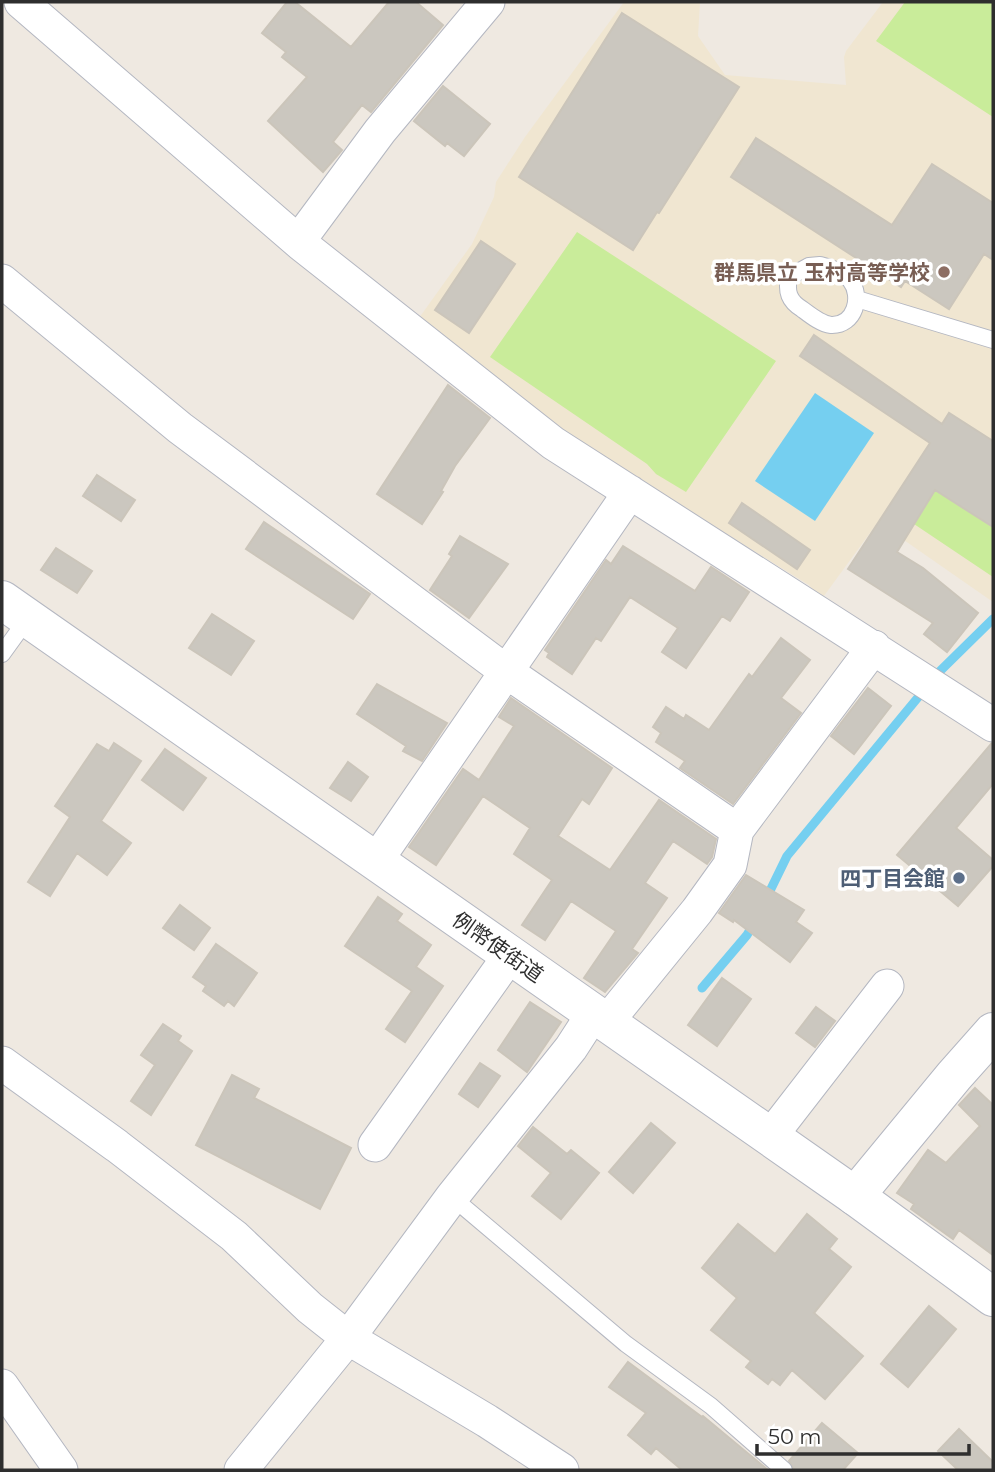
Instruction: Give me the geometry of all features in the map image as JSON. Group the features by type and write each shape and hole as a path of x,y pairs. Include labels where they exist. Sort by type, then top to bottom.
{"main road":[{"name":"例幣使街道","path":"15,609 855,1196 993,1297"},
{"path":"855,1196 993,1032"}],"street":[{"path":"21,2 301,244 553,443 993,725"},
{"path":"301,244 306,231 380,131 488,2"},
{"path":"2,281 180,428 507,672 737,830"},
{"path":"376,861 630,492"},
{"path":"242,1470 348,1338 452,1197 571,1048 696,911 730,865 737,830 874,647"},
{"path":"374,1145 510,955"},
{"path":"770,1137 887,986"},
{"path":"2,1063 117,1146 234,1236 310,1308 348,1338 477,1415 562,1470"},
{"path":"2,1386 61,1470"}],"lane":[{"path":"820,265 832,269 851,282 857,299 851,315 845,321 829,325 794,304 788,295 789,277 809,266 820,265"},
{"path":"857,299 993,340"},
{"path":"2,654 15,609"},
{"path":"452,1197 626,1345 710,1406 784,1470"}],"shaded area":[{"path":"624,2 700,2 698,36 725,75 846,85 846,51 883,2 993,2 993,602 878,522 821,600 809,585 573,439 419,318 472,244 494,197 496,182 525,137"}],"green space":[{"path":"905,2 993,2 993,117 876,41"},
{"path":"577,232 776,361 686,492 656,474 647,464 490,357"},
{"path":"935,490 993,527 993,577 914,524"}],"water":[{"path":"815,393 874,433 815,521 755,481"}],"building":[{"path":"287,2 295,2 351,47 389,2 416,2 443,25 371,112 362,105 333,142 342,150 323,172 268,121 307,77 282,57 286,52 262,33"},
{"path":"622,13 739,87 633,250 519,177"},
{"path":"443,86 490,124 464,156 447,143 445,146 414,121"},
{"path":"756,138 892,225 932,164 993,203 993,260 984,254 949,309 905,281 901,287 731,177"},
{"path":"481,241 515,264 469,333 435,310"},
{"path":"814,335 942,424 949,413 993,441 993,527 935,490 897,552 923,568 978,613 947,652 924,634 933,623 848,569 930,443 800,356"},
{"path":"448,385 490,418 455,466 441,491 443,492 422,524 377,494"},
{"path":"97,475 135,500 121,521 83,496"},
{"path":"742,503 810,550 797,569 729,523"},
{"path":"264,522 370,594 353,619 246,549"},
{"path":"460,536 508,564 469,618 430,590 452,556 449,554"},
{"path":"623,546 695,591 711,567 749,592 730,621 722,616 686,668 662,652 678,628 630,597 601,641 596,638 572,674 547,657 549,653 545,650 606,560 611,564"},
{"path":"56,548 92,571 77,593 41,570"},
{"path":"212,614 254,641 231,675 189,648"},
{"path":"781,638 810,660 781,698 801,713 733,804 680,768 685,761 656,742 661,733 653,727 666,707 684,719 686,715 709,730 749,674 752,677"},
{"path":"377,684 447,723 422,761 403,751 406,746 357,714"},
{"path":"868,688 891,706 854,754 831,736"},
{"path":"511,698 612,768 589,804 582,799 558,836 610,870 659,800 716,839 712,857 707,864 673,841 645,883 667,898 632,949 638,953 605,992 584,978 616,931 571,901 545,940 522,925 552,880 514,854 530,828 483,796 436,865 409,847 463,769 479,780 514,726 499,717"},
{"path":"114,743 141,761 101,821 131,843 107,875 77,853 50,896 28,882 70,817 55,806 97,744 109,751"},
{"path":"991,744 993,784 956,828 993,860 993,866 958,906 897,855"},
{"path":"165,749 206,778 183,810 142,780"},
{"path":"348,762 368,777 351,801 330,788"},
{"path":"746,875 804,910 796,922 812,933 790,962 734,920 733,922 719,913"},
{"path":"378,897 402,914 397,921 431,945 416,967 443,986 405,1042 386,1029 412,991 345,946"},
{"path":"180,905 210,928 194,950 163,928"},
{"path":"216,944 257,973 234,1006 228,1001 224,1006 203,991 206,986 193,977"},
{"path":"722,978 751,999 717,1046 688,1025"},
{"path":"530,1002 561,1022 527,1072 498,1050"},
{"path":"816,1007 835,1021 815,1047 796,1033"},
{"path":"163,1024 181,1036 178,1041 192,1051 151,1115 131,1101 155,1065 141,1055"},
{"path":"480,1063 500,1076 478,1107 459,1094"},
{"path":"232,1075 259,1089 254,1098 351,1148 320,1209 196,1145"},
{"path":"975,1088 993,1105 993,1255 959,1230 953,1239 911,1209 914,1204 897,1193 928,1150 946,1163 980,1126 959,1105"},
{"path":"651,1123 675,1143 633,1193 609,1172"},
{"path":"533,1127 567,1154 571,1150 599,1173 561,1219 532,1196 551,1173 518,1146"},
{"path":"807,1214 837,1239 829,1249 851,1267 814,1313 863,1356 825,1399 792,1370 780,1385 772,1379 768,1384 746,1367 751,1361 711,1330 737,1298 702,1268 738,1224 775,1254"},
{"path":"929,1306 956,1329 908,1387 881,1364"},
{"path":"628,1362 703,1416 768,1470 682,1470 656,1448 651,1454 628,1435 646,1413 609,1387"},
{"path":"822,1423 858,1453 843,1470 794,1470 789,1461"},
{"path":"959,1429 993,1462 993,1470 958,1470 938,1451"}],"waterway":[{"path":"937,674 993,619"},
{"path":"766,899 787,856 920,695"},
{"path":"702,988 747,935 755,921"}],"place":[{"name":"群馬県立 玉村高等学校","path":"944,272"},
{"name":"四丁目会館","path":"959,878"}]}
